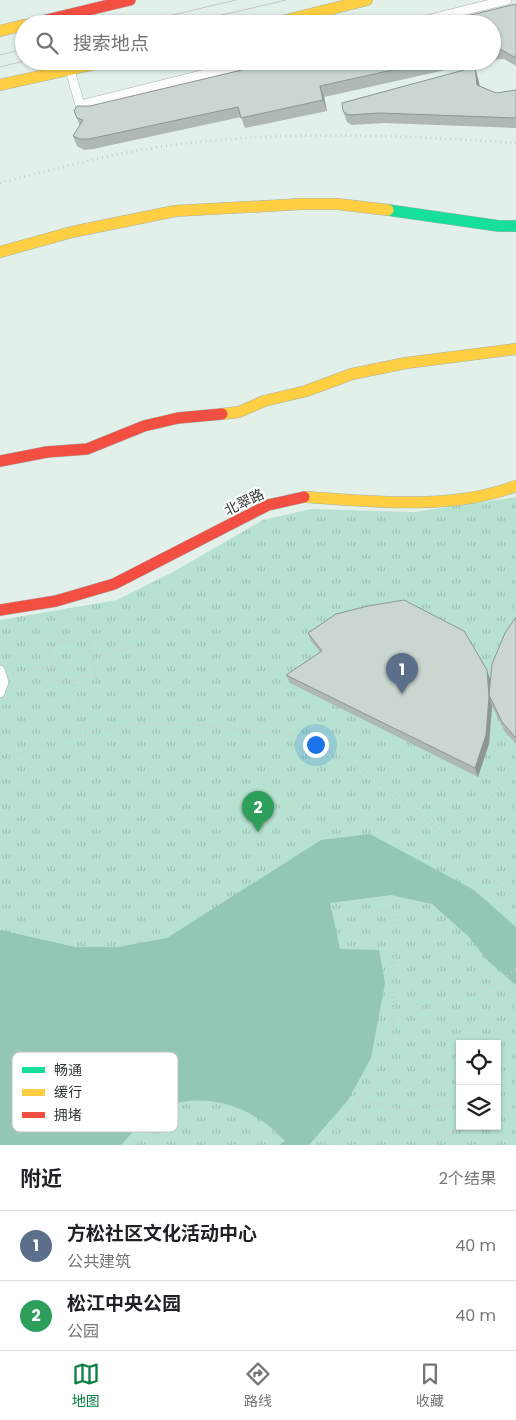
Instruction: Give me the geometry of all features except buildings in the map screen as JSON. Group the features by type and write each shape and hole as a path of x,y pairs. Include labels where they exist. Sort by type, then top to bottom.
{"street":[{"path":"68,15 130,0"},
{"path":"307,15 367,0"},
{"path":"0,31 15,27"},
{"path":"0,85 70,70"},
{"path":"0,252 72,232 175,210 235,206 254,208 302,204 337,204 433,215 491,225 516,226"},
{"path":"0,461 47,452 87,449 144,426 178,418 239,412 264,401 306,391 352,374 406,363 516,349"},
{"name":"北翠路","path":"0,610 56,601 114,584 268,505 304,497 416,503 497,493 516,486"}],"lane":[{"path":"446,15 507,0"},
{"path":"70,70 80,105 222,70"},
{"path":"0,693 3,688 2,673"}],"path":[{"path":"0,183 81,162 208,141 333,137 516,143"},
{"path":"87,637 95,675 58,683 52,666 48,645 87,637"},
{"path":"92,656 141,646"},
{"path":"2,673 52,666"},
{"path":"73,680 86,733"},
{"path":"0,762 44,743 131,723 196,724 294,735 357,766 418,812 516,900"},
{"path":"435,828 485,802 516,772"},
{"path":"322,1145 339,1129 360,1099 388,1049 393,1019 395,911 361,910"},
{"path":"393,1019 495,984 516,969"},
{"path":"360,1099 392,1109 418,1110 443,1103 456,1106"},
{"path":"501,1111 516,1105"},
{"path":"428,1145 457,1130"}],"green space":[{"path":"516,497 516,1145 0,1145 0,620 117,600 173,572 263,520 311,509 414,512"}],"shaded area":[{"path":"370,834 474,890 516,927 516,985 488,961 468,936 432,904 391,895 330,903 340,949 379,950 385,983 371,1058 348,1100 309,1145 279,1145 285,1141 270,1126 245,1111 230,1106 215,1102 199,1101 178,1104 178,1052 12,1052 12,1132 133,1132 121,1145 0,1145 0,930 75,947 118,947 167,938 321,840"}],"tram line":[{"path":"172,15 236,0"},
{"path":"222,15 286,0"},
{"path":"0,55 15,51"},
{"path":"0,67 15,63"}],"traffic: fast":[{"path":"388,210 499,226 516,226"}],"traffic: slow":[{"path":"307,15 367,0"},
{"path":"0,31 15,27"},
{"path":"0,85 68,70"},
{"path":"0,252 72,232 175,211 302,204 337,204 388,210"},
{"path":"222,414 239,412 264,401 306,391 352,374 406,363 516,349"},
{"path":"304,497 384,502 438,502 491,494 516,486"}],"traffic: jam":[{"path":"68,15 130,0"},
{"path":"0,461 47,452 87,449 144,426 178,418 222,414"},
{"path":"0,610 56,601 114,584 268,505 304,497"}],"place":[{"name":"方松社区文化活动中心","path":"402,694"},
{"name":"松江中央公园","path":"258,832"}]}
